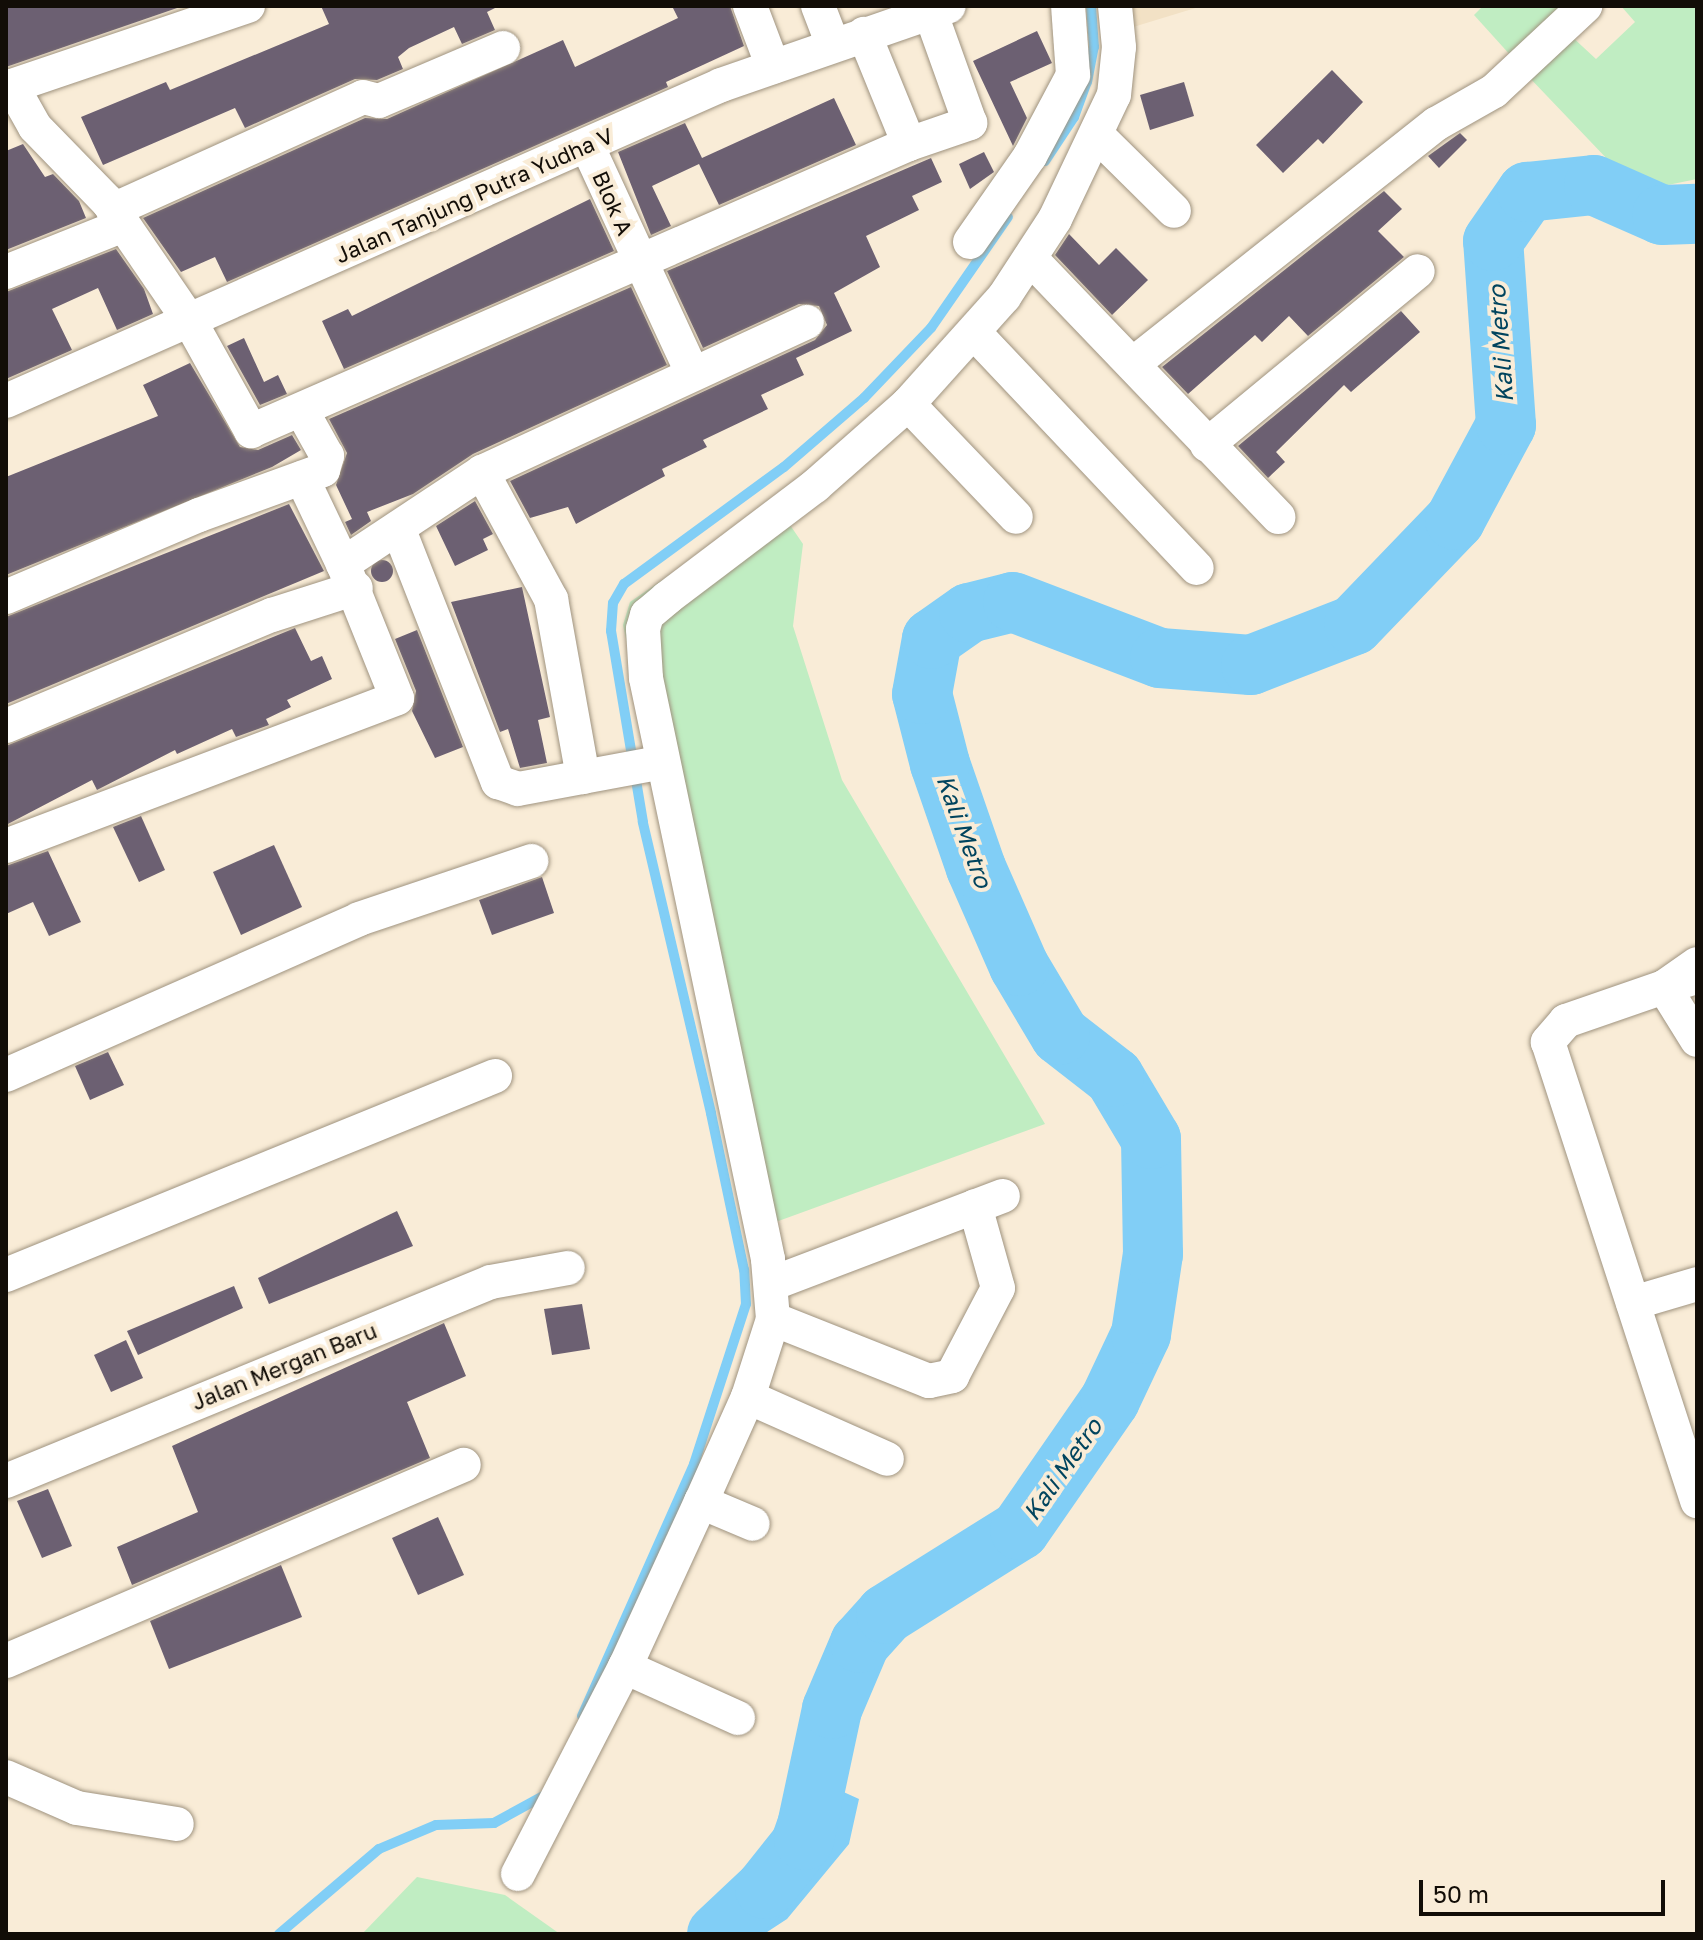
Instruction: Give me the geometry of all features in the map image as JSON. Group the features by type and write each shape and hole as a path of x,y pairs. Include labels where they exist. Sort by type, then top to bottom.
{"street":[{"path":"248,6 9,80 20,132 92,180 191,323 251,431 909,144 970,123 936,8"},
{"path":"750,6 773,67"},
{"path":"818,6 849,40 909,144"},
{"path":"970,242 1030,156 1073,75 1068,6"},
{"path":"518,1874 625,1667 701,1502 748,1397 773,1319 771,1284 644,766 646,678 642,641 647,615 912,408 983,342 1038,267 1114,95 1119,47 1115,6"},
{"path":"1133,364 1436,124 1494,91 1585,6"},
{"name":"Jalan Tanjung Putra Yudha V","path":"6,401 191,323 587,145 773,67 936,8"},
{"path":"6,272 363,97 379,101 503,48"},
{"path":"1097,135 1174,211"},
{"name":"Blok A","path":"587,145 693,374"},
{"path":"1038,267 1278,517"},
{"path":"912,408 1004,297 1038,267"},
{"path":"1207,445 1418,271"},
{"path":"6,726 272,615 349,576 399,530 482,472 807,322"},
{"path":"983,342 1197,568"},
{"path":"912,408 1016,517"},
{"path":"6,597 323,470 328,461 302,411"},
{"path":"482,472 551,599 583,777"},
{"path":"6,846 397,698 349,576 302,478"},
{"path":"399,530 498,782 518,789 644,766"},
{"path":"6,1075 359,919 531,861"},
{"path":"1664,987 1697,964"},
{"path":"1697,977 1566,1021 1548,1042 1697,1501"},
{"path":"1664,987 1697,1040"},
{"path":"6,1275 495,1076"},
{"path":"771,1284 989,1201 998,1288 952,1376 929,1381 773,1319"},
{"name":"Jalan Mergan Baru","path":"6,1481 451,1297 491,1282 568,1268"},
{"path":"1633,1303 1697,1284"},
{"path":"748,1397 887,1459"},
{"path":"6,1661 464,1465"},
{"path":"701,1502 753,1524"},
{"path":"625,1667 738,1718"},
{"path":"6,1777 77,1808 177,1824"}],"shaded area":[{"path":"1126,6 1202,6 1130,28"}],"green space":[{"path":"1483,6 1565,6 1512,57 1474,15"},
{"path":"1621,6 1697,6 1697,179 1653,188 1610,162 1526,74 1569,34 1596,59 1635,22"},
{"path":"775,503 803,544 793,626 842,780 1045,1124 754,1230 623,625 630,602"},
{"path":"417,1877 505,1895 560,1934 362,1934"}],"water":[{"path":"795,1770 859,1799 849,1844 787,1919 764,1934 688,1934 769,1843"}],"building":[{"path":"6,6 183,6 6,67"},
{"path":"321,6 499,6 487,12 495,30 462,44 454,27 409,48 398,57 403,69 377,80 355,79 245,128 235,108 103,165 81,117 166,82 170,90 329,24"},
{"path":"672,6 730,6 744,46 666,82 668,87 227,282 215,257 181,272 143,218 365,118 387,119 563,40 575,67 678,18"},
{"path":"1037,31 1052,63 1010,82 1027,118 1013,146 973,61"},
{"path":"1332,70 1363,102 1323,144 1318,139 1283,173 1256,145"},
{"path":"1184,82 1194,116 1150,130 1140,95"},
{"path":"834,98 856,145 719,205 699,164 652,186 671,226 651,235 618,152 685,123 702,158"},
{"path":"1460,133 1467,140 1439,168 1428,156"},
{"path":"23,144 45,177 53,174 79,201 86,218 6,250 6,151"},
{"path":"984,152 994,172 970,189 959,164"},
{"path":"931,158 942,182 912,196 919,210 866,236 880,267 834,293 852,331 796,358 804,375 761,395 768,409 703,440 707,447 662,469 665,476 576,524 568,507 530,518 510,481 815,340 827,325 819,306 799,304 703,348 667,271"},
{"path":"1384,191 1402,209 1378,231 1404,257 1308,336 1289,316 1262,342 1255,335 1188,394 1162,367"},
{"path":"590,199 614,251 344,369 322,321 348,309 352,316"},
{"path":"1069,234 1099,265 1116,248 1148,280 1112,315 1055,255"},
{"path":"116,249 144,289 153,314 117,330 98,288 52,309 72,350 6,379 6,292"},
{"path":"631,287 667,365 473,454 413,494 367,512 371,521 351,535 345,522 352,519 336,485 347,453 329,419"},
{"path":"1401,311 1420,332 1351,392 1344,385 1276,452 1285,462 1268,478 1238,446"},
{"path":"244,338 264,382 278,375 287,394 260,405 227,346"},
{"path":"190,363 240,447 258,450 292,435 301,450 272,467 6,575 6,477 158,416 143,385"},
{"path":"475,501 493,534 483,539 488,550 455,566 436,526"},
{"path":"289,504 324,571 6,704 6,617"},
{"path":"382,560 390,563 393,571 390,579 382,582 374,579 371,571 374,563"},
{"path":"522,587 550,717 538,720 547,763 520,768 508,729 500,732 451,602"},
{"path":"295,628 311,661 322,656 332,679 287,700 291,707 266,719 269,725 236,737 232,729 177,754 175,750 97,790 92,780 6,825 6,746"},
{"path":"417,630 463,747 435,758 412,711 416,691 395,639"},
{"path":"141,816 165,870 139,882 113,827"},
{"path":"274,845 302,907 241,935 213,872"},
{"path":"48,851 81,922 49,936 33,902 6,914 6,866"},
{"path":"542,877 554,913 492,935 479,900"},
{"path":"108,1052 124,1085 90,1100 75,1066"},
{"path":"397,1211 413,1246 269,1304 258,1278"},
{"path":"234,1286 243,1308 138,1355 127,1331"},
{"path":"582,1304 590,1349 552,1355 544,1309"},
{"path":"444,1323 466,1376 407,1402 430,1458 132,1585 117,1547 198,1512 172,1446"},
{"path":"126,1340 143,1378 111,1392 94,1355"},
{"path":"48,1489 72,1546 42,1558 17,1501"},
{"path":"438,1517 464,1575 418,1595 392,1538"},
{"path":"281,1565 302,1617 169,1669 150,1621"}],"waterway":[{"path":"1045,161 1074,117 1087,82 1094,47 1091,6"},
{"name":"Kali Metro","path":"717,1934 765,1889 804,1840 832,1709 860,1643 886,1614 1020,1530 1110,1400 1141,1334 1153,1254 1151,1139 1114,1077 1060,1035 1019,966 976,868 940,764 922,694 932,639 969,613 1013,602 1160,658 1251,665 1354,625 1455,520 1506,425 1493,241 1527,192 1594,185 1662,215 1697,214"},
{"path":"582,1716 694,1464 746,1304 744,1270 711,1113 643,822 611,631 613,603 624,584 784,467 864,398 931,328 1008,217"},
{"path":"279,1934 379,1849 436,1825 494,1823 545,1795"}]}
